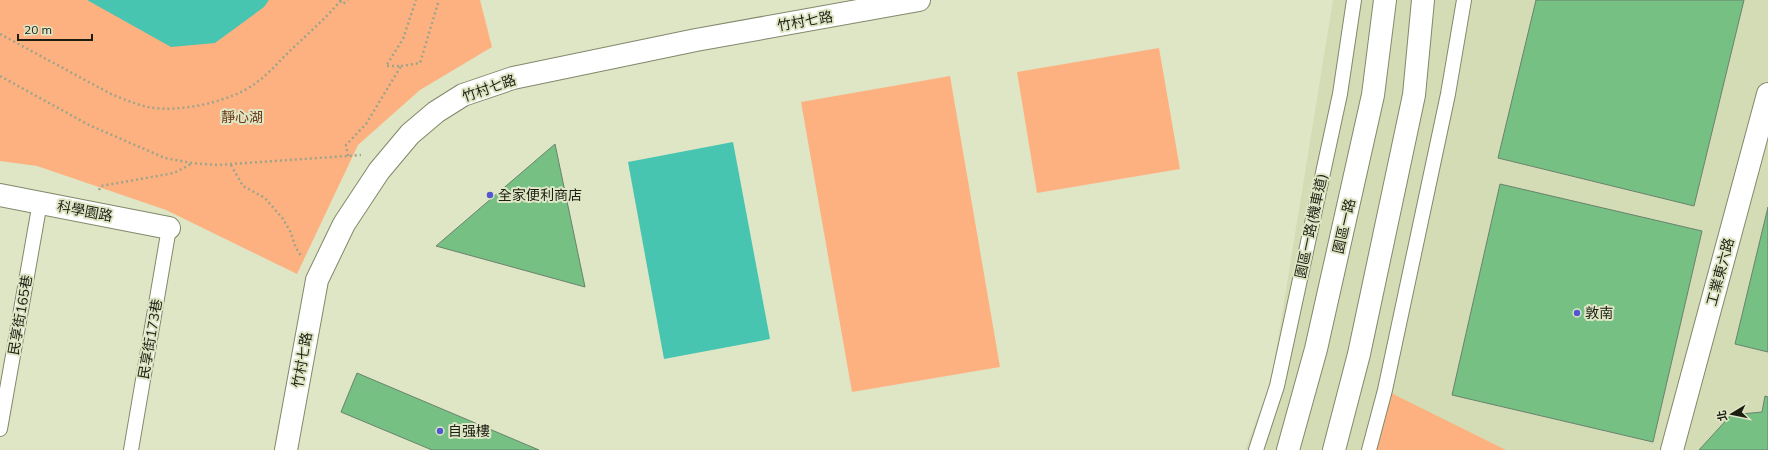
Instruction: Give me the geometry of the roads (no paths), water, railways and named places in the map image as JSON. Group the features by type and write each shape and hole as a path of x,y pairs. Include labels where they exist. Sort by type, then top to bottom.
{"street":[{"name":"竹村七路","path":"287,450 317,280 344,224 379,171 410,134 436,112 463,94 513,78 847,7 919,0"},
{"name":"園區一路","path":"1288,450 1316,349 1373,95 1385,0"},
{"path":"1334,450 1359,354 1414,95 1422,0"},
{"name":"工業東六路","path":"1672,450 1768,94"},
{"name":"科學園路","path":"0,195 169,228"}],"lane":[{"name":"園區一路(機車道)","path":"1256,450 1277,386 1340,94 1354,0"},
{"path":"1369,450 1385,390 1448,94 1464,0"},
{"name":"民享街165巷","path":"0,429 40,202"},
{"name":"民享街173巷","path":"131,450 169,228"}],"water":[{"path":"87,0 269,0 264,7 215,43 171,47"},
{"path":"733,142 770,339 664,359 628,162"}],"place":[{"name":"全家便利商店","path":"490,195"},
{"name":"敦南","path":"1577,313"},
{"name":"自强樓","path":"440,431"}],"park label":[{"name":"靜心湖","path":"242,117"}]}
